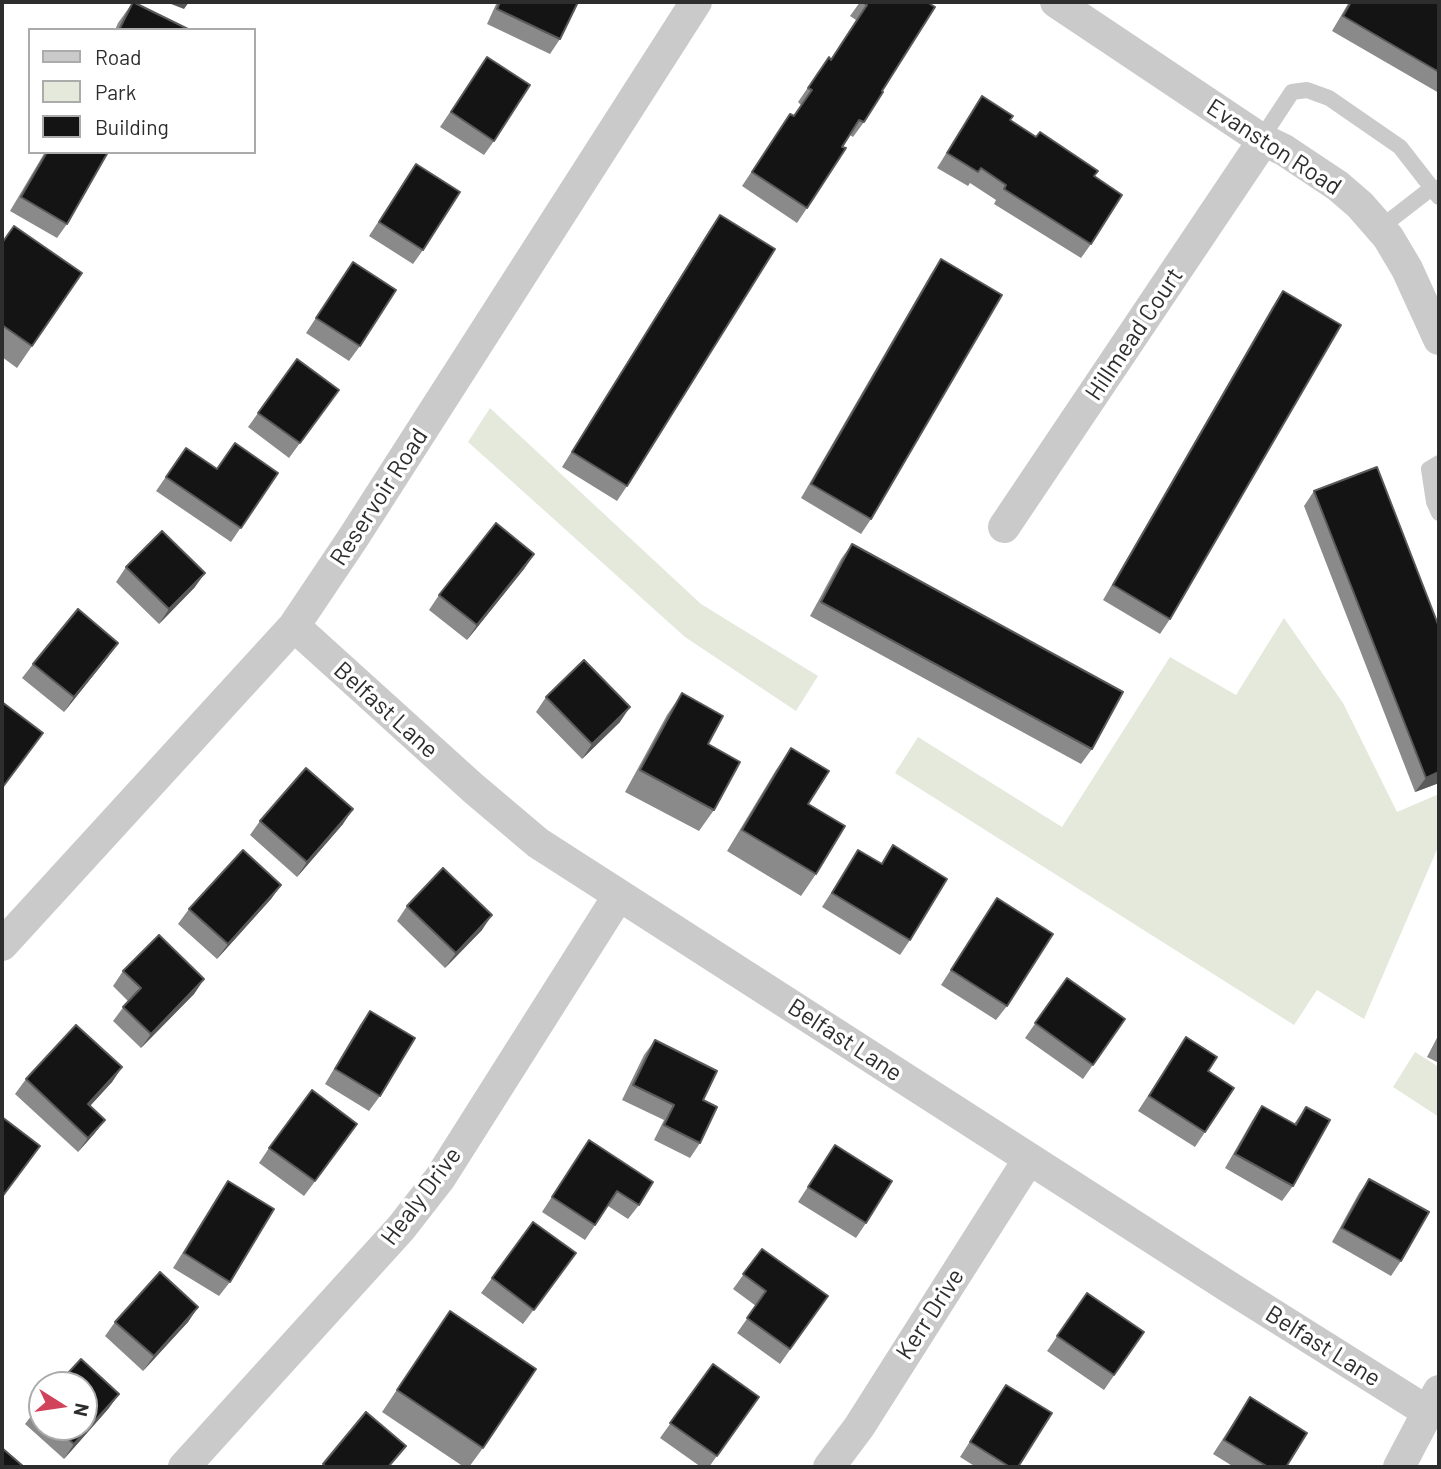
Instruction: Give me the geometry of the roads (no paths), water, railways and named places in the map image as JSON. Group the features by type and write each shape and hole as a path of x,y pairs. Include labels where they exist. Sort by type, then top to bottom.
{"street":[{"name":"Reservoir Road","path":"2,945 294,626 696,2"},
{"name":"Evanston Road","path":"1056,2 1262,140 1284,150 1338,186 1360,205 1388,237 1407,269 1439,339"},
{"name":"Hillmead Court","path":"1004,527 1262,140"},
{"name":"Belfast Lane","path":"294,626 538,843 1232,1289 1434,1401"},
{"name":"Healy Drive","path":"184,1467 401,1228 440,1178 619,895"},
{"name":"Kerr Drive","path":"829,1467 859,1426 1029,1159"},
{"path":"1399,1467 1434,1401"}],"lane":[{"path":"1262,140 1292,92 1307,90 1329,98 1400,147 1436,192 1380,228"},
{"path":"1439,463 1429,469 1434,502 1439,513"}]}
